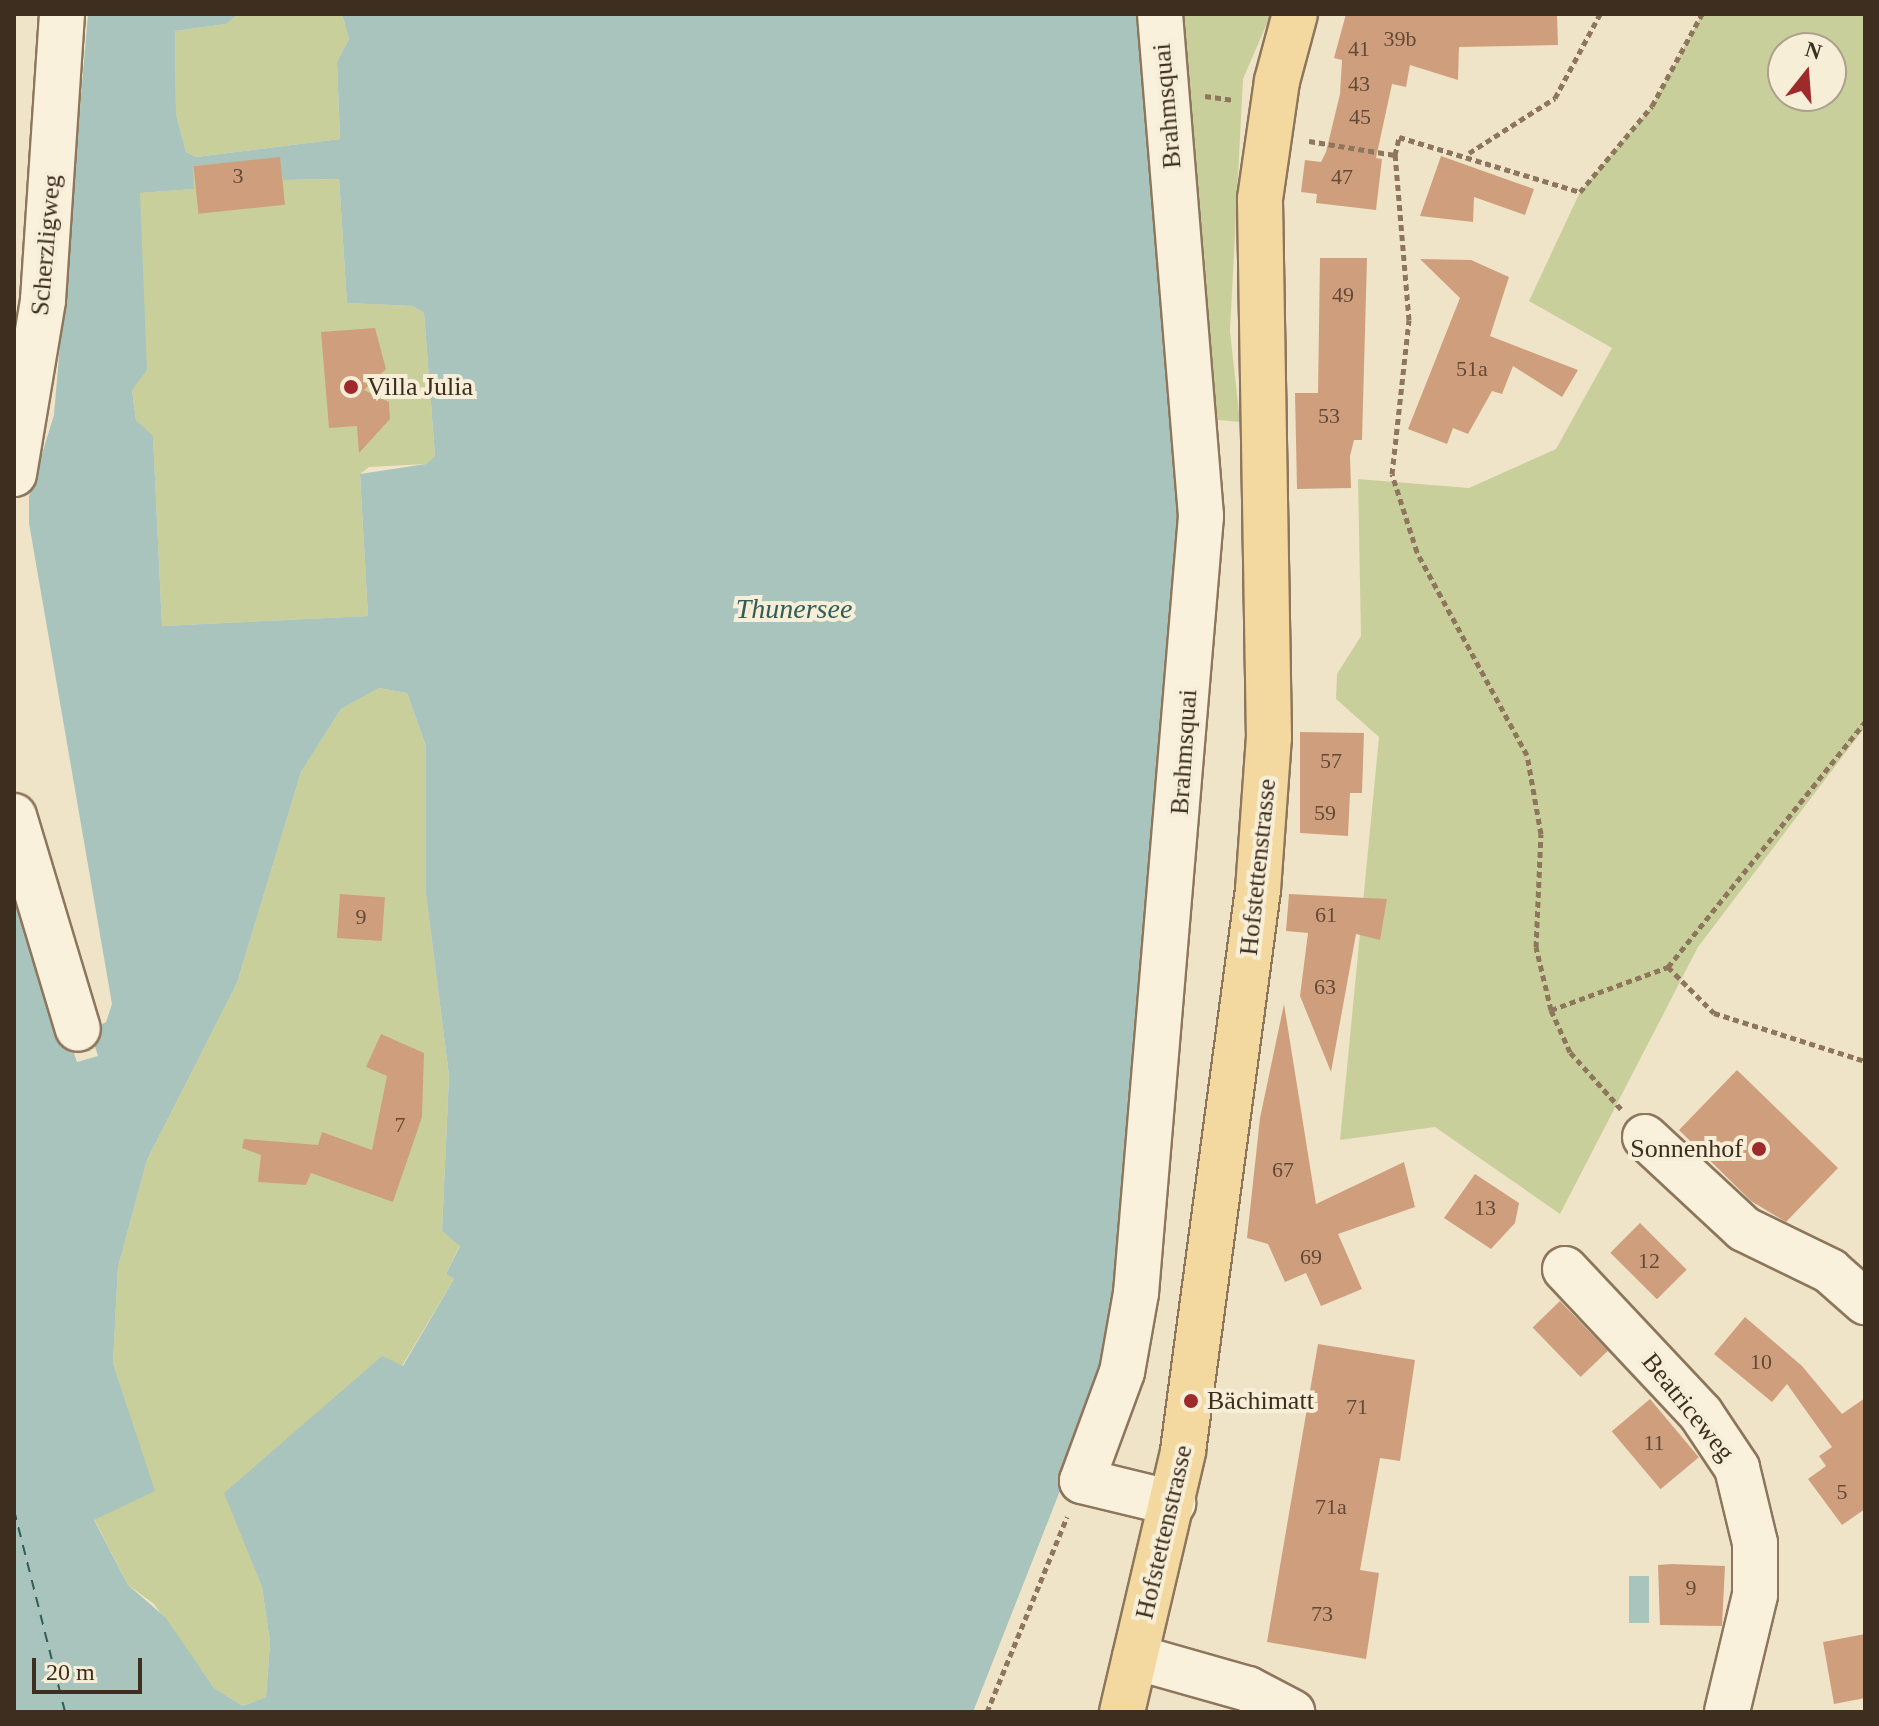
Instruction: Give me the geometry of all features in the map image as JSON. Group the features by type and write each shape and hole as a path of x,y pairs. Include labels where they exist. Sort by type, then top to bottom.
{"main road":[{"name":"Hofstettenstrasse","path":"1122,1712 1173,1503 1267,801 1259,212 1271,111 1295,14"}],"street":[{"name":"Scherzligweg","path":"14,474 43,300 62,14"},
{"name":"Brahmsquai","path":"1082,1481 1122,1372 1136,1293 1201,516 1160,14"},
{"path":"14,816 78,1029"},
{"path":"1645,1137 1744,1229 1830,1271 1865,1302"},
{"name":"Beatriceweg","path":"1565,1269 1701,1414 1737,1468 1755,1543 1755,1595 1727,1712"},
{"path":"1082,1481 1173,1503"},
{"path":"1135,1657 1248,1689 1292,1712"}],"path":[{"path":"1469,153 1555,98 1600,14"},
{"path":"1645,1137 1570,1052 1551,1010 1536,947 1541,834 1527,755 1417,552 1392,474 1409,320 1395,155 1399,137 1469,153 1580,192 1652,106 1702,14"},
{"path":"1301,139 1395,155"},
{"path":"1551,1010 1668,967 1865,722"},
{"path":"1668,967 1714,1013 1865,1061"},
{"path":"987,1712 1082,1481"}],"green space":[{"path":"239,14 342,14 349,39 337,62 340,139 196,157 186,152 176,114 175,31 226,24"},
{"path":"1183,14 1271,14 1243,79 1230,331 1240,422 1207,419"},
{"path":"1702,14 1865,14 1865,727 1698,947 1560,1214 1435,1127 1340,1140 1379,737 1336,699 1337,674 1361,636 1358,479 1469,488 1556,449 1612,348 1529,301 1580,192 1652,106"},
{"path":"280,158 283,180 339,179 347,303 413,306 424,313 435,456 426,464 369,467 360,474 368,616 162,626 153,437 136,420 132,390 140,193 194,189 192,166"},
{"path":"379,688 407,693 426,746 426,894 449,1076 442,1231 460,1245 446,1274 454,1279 402,1366 225,1493 262,1587 270,1642 266,1697 243,1706 214,1688 154,1604 128,1585 94,1519 154,1490 113,1363 118,1267 147,1160 237,983 301,772 341,709"}],"water":[{"name":"Thunersee","path":"88,14 239,14 226,24 175,31 176,114 186,152 196,157 340,139 337,62 349,39 342,14 1148,14 1186,532 1113,1356 973,1712 14,1712 14,884 77,1062 98,1056 90,1031 106,1022 112,1004 29,523 29,496 54,415","holes":["279,158 283,180 339,179 347,303 413,306 424,313 435,456 426,464 360,474 368,616 162,626 153,436 136,420 132,390 147,370 140,193 194,189 193,166","379,688 407,693 426,746 426,894 449,1076 442,1231 460,1246 446,1274 454,1279 403,1366 382,1356 224,1493 262,1587 270,1642 266,1697 243,1706 214,1688 165,1617 128,1585 94,1520 155,1491 113,1363 118,1267 147,1160 237,983 301,772 341,709"]},
{"path":"1629,1576 1649,1576 1649,1623 1629,1623"}],"building":[{"path":"1346,14 1557,14 1558,45 1459,47 1458,80 1410,65 1406,87 1392,84 1376,158 1382,159 1376,210 1316,203 1317,194 1301,192 1305,160 1321,162 1326,152 1340,94 1342,60 1334,58"},
{"path":"1441,156 1534,189 1525,215 1474,197 1473,222 1420,216"},
{"path":"280,157 285,205 198,214 193,166"},
{"path":"1320,258 1367,258 1362,440 1354,440 1350,456 1351,488 1297,489 1295,393 1318,393"},
{"path":"1420,259 1471,260 1509,277 1490,336 1578,370 1562,397 1513,366 1502,394 1492,391 1468,434 1453,428 1447,444 1408,429 1460,298"},
{"name":"Villa Julia","path":"375,328 386,369 364,390 389,402 390,419 359,453 357,426 329,428 321,332"},
{"path":"1300,732 1364,733 1362,793 1350,793 1348,836 1300,833"},
{"path":"340,894 385,897 382,941 337,938"},
{"path":"1289,894 1387,899 1380,940 1356,934 1331,1072 1300,996 1308,933 1286,931"},
{"path":"1284,1004 1316,1204 1404,1162 1415,1207 1338,1234 1362,1289 1321,1306 1306,1273 1285,1282 1268,1244 1247,1238 1260,1118"},
{"path":"381,1034 424,1053 422,1117 393,1202 311,1173 306,1185 258,1182 261,1155 242,1148 244,1139 318,1145 322,1132 372,1150 387,1076 366,1067"},
{"name":"Sonnenhof","path":"1737,1070 1838,1168 1786,1222 1751,1201 1679,1130"},
{"path":"1475,1174 1519,1203 1515,1223 1491,1249 1444,1218"},
{"path":"1640,1223 1687,1270 1657,1299 1610,1253"},
{"path":"1560,1301 1608,1351 1581,1377 1533,1327"},
{"path":"1745,1317 1802,1366 1842,1414 1865,1398 1865,1509 1842,1525 1808,1479 1826,1466 1819,1456 1832,1447 1787,1384 1772,1402 1714,1354"},
{"path":"1318,1344 1415,1360 1400,1461 1380,1458 1360,1570 1379,1573 1366,1659 1267,1642"},
{"path":"1650,1399 1699,1457 1661,1489 1612,1431"},
{"path":"1658,1565 1725,1566 1722,1626 1660,1625"},
{"path":"1865,1634 1865,1698 1834,1704 1823,1642"}],"ferry route":[{"path":"14,1510 65,1712"}],"place":[{"name":"Villa Julia","path":"351,387"},
{"name":"Sonnenhof","path":"1759,1149"},
{"name":"Bächimatt","path":"1191,1401"}]}
